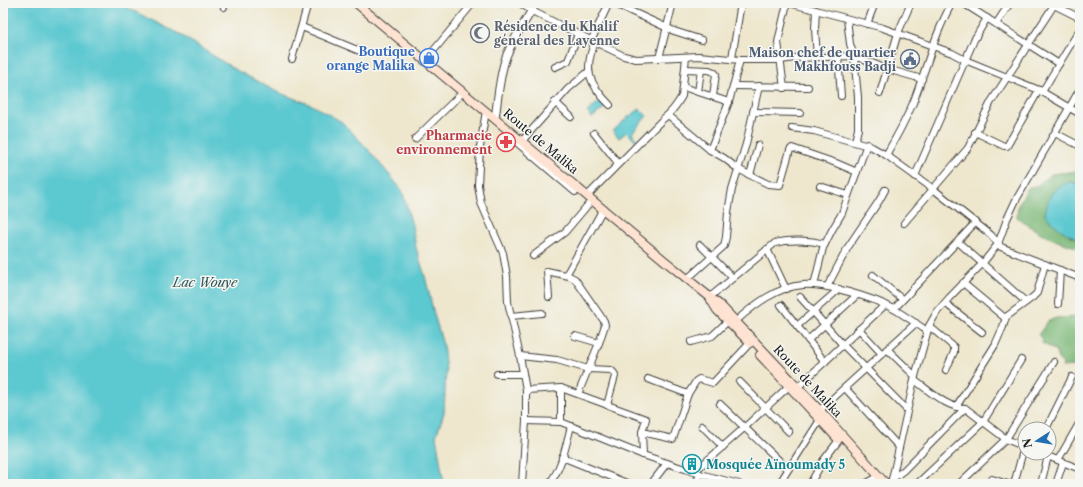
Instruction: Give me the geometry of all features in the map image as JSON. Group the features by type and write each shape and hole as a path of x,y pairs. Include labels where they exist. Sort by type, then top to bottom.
{"main road":[{"name":"Route de Malika","path":"356,3 721,306 750,343 876,481"},
{"name":"Route de Malika","path":"732,321 890,482"}],"street":[{"path":"292,59 308,3"},
{"path":"426,61 473,3"},
{"path":"520,3 532,11 593,42 630,58 636,59 686,56 732,58 740,60 781,60 795,58 854,56 887,69 922,79"},
{"path":"495,119 501,77 507,57 513,42 536,3"},
{"path":"609,3 593,42 589,57 588,72 593,84 610,105"},
{"path":"614,3 666,28 702,40"},
{"path":"659,58 673,3"},
{"path":"732,58 741,3"},
{"path":"784,88 778,38 791,3 898,33 952,53 965,60 1041,91 1080,114"},
{"path":"867,24 875,3"},
{"path":"880,93 898,33 911,3"},
{"path":"886,155 906,120 942,21 952,3"},
{"path":"963,3 1059,64"},
{"path":"996,24 1010,3"},
{"path":"1064,10 1067,3"},
{"path":"904,223 932,188 968,148 991,102 1054,4 1080,18"},
{"path":"816,10 815,29 817,57"},
{"path":"915,176 974,40 987,18"},
{"path":"847,19 850,44 854,56 858,96 858,129 855,141"},
{"path":"302,27 362,52"},
{"path":"976,132 1004,146 1007,146 1080,29"},
{"path":"554,67 568,61 578,34"},
{"path":"533,256 565,232 618,163 668,115 682,96 686,56"},
{"path":"838,56 842,96"},
{"path":"710,150 729,102 740,60"},
{"path":"685,69 712,70 716,74 713,96"},
{"path":"698,92 701,70"},
{"path":"522,141 568,88 588,72"},
{"path":"733,86 784,88 808,87"},
{"path":"687,278 724,246 732,189 759,86"},
{"path":"683,87 729,102"},
{"path":"890,482 914,378 928,328 944,303 982,264 998,244 1010,213 1080,89"},
{"path":"415,139 463,92"},
{"path":"555,102 571,117"},
{"path":"486,111 478,171 479,196 503,253 507,276 508,302 526,390 526,421 522,484"},
{"path":"753,112 800,114"},
{"path":"668,115 710,150 724,158 738,169 768,184 780,185 790,150 792,148 857,172"},
{"path":"502,125 505,132 547,168 576,192 580,190"},
{"path":"792,128 814,131 867,144 886,155 932,188 976,222 991,235 998,244 1010,251 1080,278"},
{"path":"594,133 618,163"},
{"path":"1055,133 1080,146"},
{"path":"814,285 825,244 842,213 867,144"},
{"path":"750,175 758,145"},
{"path":"820,186 848,195"},
{"path":"827,287 848,247 877,205 885,190"},
{"path":"566,275 603,209"},
{"path":"894,309 976,222"},
{"path":"710,297 775,243 814,241 825,244"},
{"path":"958,242 1026,302"},
{"path":"700,245 733,278"},
{"path":"767,249 786,289"},
{"path":"956,407 995,346 1005,318 1037,293 1045,264"},
{"path":"1058,304 1060,270"},
{"path":"549,297 547,271 566,275 575,280 604,321 605,325 599,343 578,394"},
{"path":"873,275 902,300"},
{"path":"964,283 1005,318"},
{"path":"691,342 712,336 760,302 786,289 803,285 814,285 839,289 885,305 916,323 928,328 954,347 954,352 946,370"},
{"path":"797,326 839,289"},
{"path":"808,340 857,295"},
{"path":"800,297 866,369 907,410"},
{"path":"944,303 982,332"},
{"path":"781,305 825,362"},
{"path":"798,387 885,305"},
{"path":"512,316 542,313"},
{"path":"820,410 916,323"},
{"path":"859,329 882,354"},
{"path":"575,336 599,343"},
{"path":"642,432 673,439 688,394 696,381 699,379 713,383 750,343"},
{"path":"887,349 914,378 956,407 965,408 1006,439 1017,444"},
{"path":"520,356 557,360 588,369 611,370 615,376 607,405"},
{"path":"917,484 984,422 1022,360"},
{"path":"960,484 1006,439 1054,362"},
{"path":"497,374 523,374"},
{"path":"1050,421 1072,377"},
{"path":"648,380 688,394"},
{"path":"740,382 789,432"},
{"path":"694,472 789,386"},
{"path":"526,390 561,388 646,419 642,432 643,455"},
{"path":"561,388 561,422"},
{"path":"845,388 899,447"},
{"path":"720,404 788,469"},
{"path":"890,482 904,470 965,408"},
{"path":"779,484 820,420"},
{"path":"526,421 561,422 643,455 727,483 738,484"},
{"path":"1056,484 1060,461 1080,422"},
{"path":"549,484 562,457 571,426"},
{"path":"702,426 722,447"},
{"path":"810,484 822,461 839,440"},
{"path":"562,457 629,484"},
{"path":"1057,460 1080,469"},
{"path":"1014,484 1021,461"},
{"path":"1041,484 1047,461"},
{"path":"651,484 667,463"},
{"path":"696,484 700,474"},
{"path":"988,484 991,479 1008,484"},
{"path":"864,484 876,481"}],"green space":[{"path":"1080,172 1080,184 1070,182 1070,236 1080,239 1080,248 1047,236 1032,228 1017,217 1018,205 1028,188 1038,185 1051,174"},
{"path":"1080,317 1080,378 1077,368 1074,366 1062,367 1063,364 1058,359 1056,351 1042,343 1041,338 1038,335 1048,321 1056,318"}],"water":[{"name":"Lac Wouye","path":"3,3 118,3 179,34 236,70 277,92 312,105 342,122 366,147 402,190 412,225 416,248 443,345 446,371 444,413 436,436 444,484 3,484"},
{"path":"600,101 609,104 592,118 587,112"},
{"path":"640,109 647,116 632,133 637,139 635,141 627,132 619,138 613,131 627,118"},
{"path":"1070,182 1080,184 1080,239 1061,230 1045,214 1050,197 1055,190"}],"place":[{"name":"Résidence du Khalif général des Layenne","path":"480,33"},
{"name":"Boutique orange Malika","path":"429,58"},
{"name":"Maison chef de quartier Makhfouss Badji","path":"910,59"},
{"name":"Pharmacie environnement","path":"506,142"},
{"name":"Mosquée Aïnoumady 5","path":"692,464"}]}
